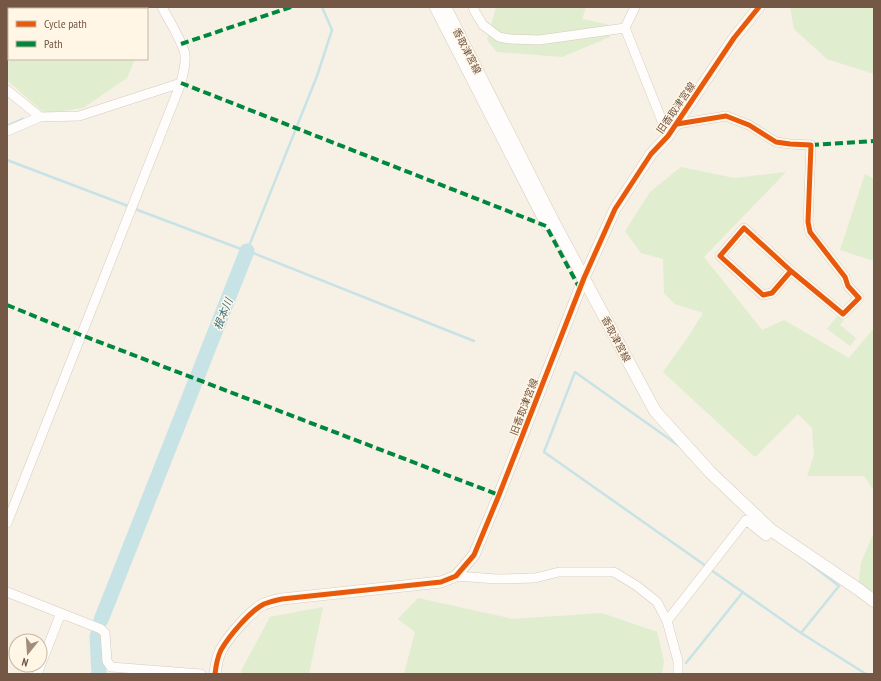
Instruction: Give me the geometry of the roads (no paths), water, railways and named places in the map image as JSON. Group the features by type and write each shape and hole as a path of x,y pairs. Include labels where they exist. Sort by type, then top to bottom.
{"main road":[{"name":"香取津宮線","path":"445,7 553,221 655,411 710,472 771,530 858,588 874,601"}],"street":[{"path":"7,523 181,83 185,63 185,54 162,7"},
{"path":"434,7 546,226"},
{"path":"473,7 483,25 499,37 510,39 539,40 625,28"},
{"path":"635,7 625,28 668,136"},
{"name":"旧香取津宮線","path":"456,576 474,555 500,495 584,278 615,209 651,154 677,124 734,38 759,7"},
{"path":"7,131 40,117 79,116 181,83"},
{"path":"7,90 40,117"},
{"path":"677,124 726,116 749,125 776,142 811,145 808,222 810,232 846,277 848,286 859,298 843,314 791,271 744,228 720,256 763,296 772,292 791,271"},
{"path":"667,621 746,520 766,536 771,530"},
{"path":"215,674 216,663 231,635 248,616 263,605 282,598 441,582 456,576 497,579 535,578 559,572 614,572 637,586 657,602 667,621 678,661 678,674"},
{"path":"7,592 101,629 105,633 107,661 111,667 201,674"},
{"path":"37,674 61,613"}],"waterway":[{"name":"根本川","path":"247,251 317,76 332,30 322,7"},
{"path":"7,126 23,119"},
{"path":"7,160 128,206"},
{"path":"135,209 241,249"},
{"name":"根本川","path":"101,620 247,251"},
{"path":"253,253 474,341"},
{"path":"682,448 575,372 544,452 706,566"},
{"path":"801,633 839,586 808,562"},
{"path":"711,570 801,633 866,674"},
{"path":"686,663 743,592"},
{"name":"根本川","path":"97,636 99,674"}]}
